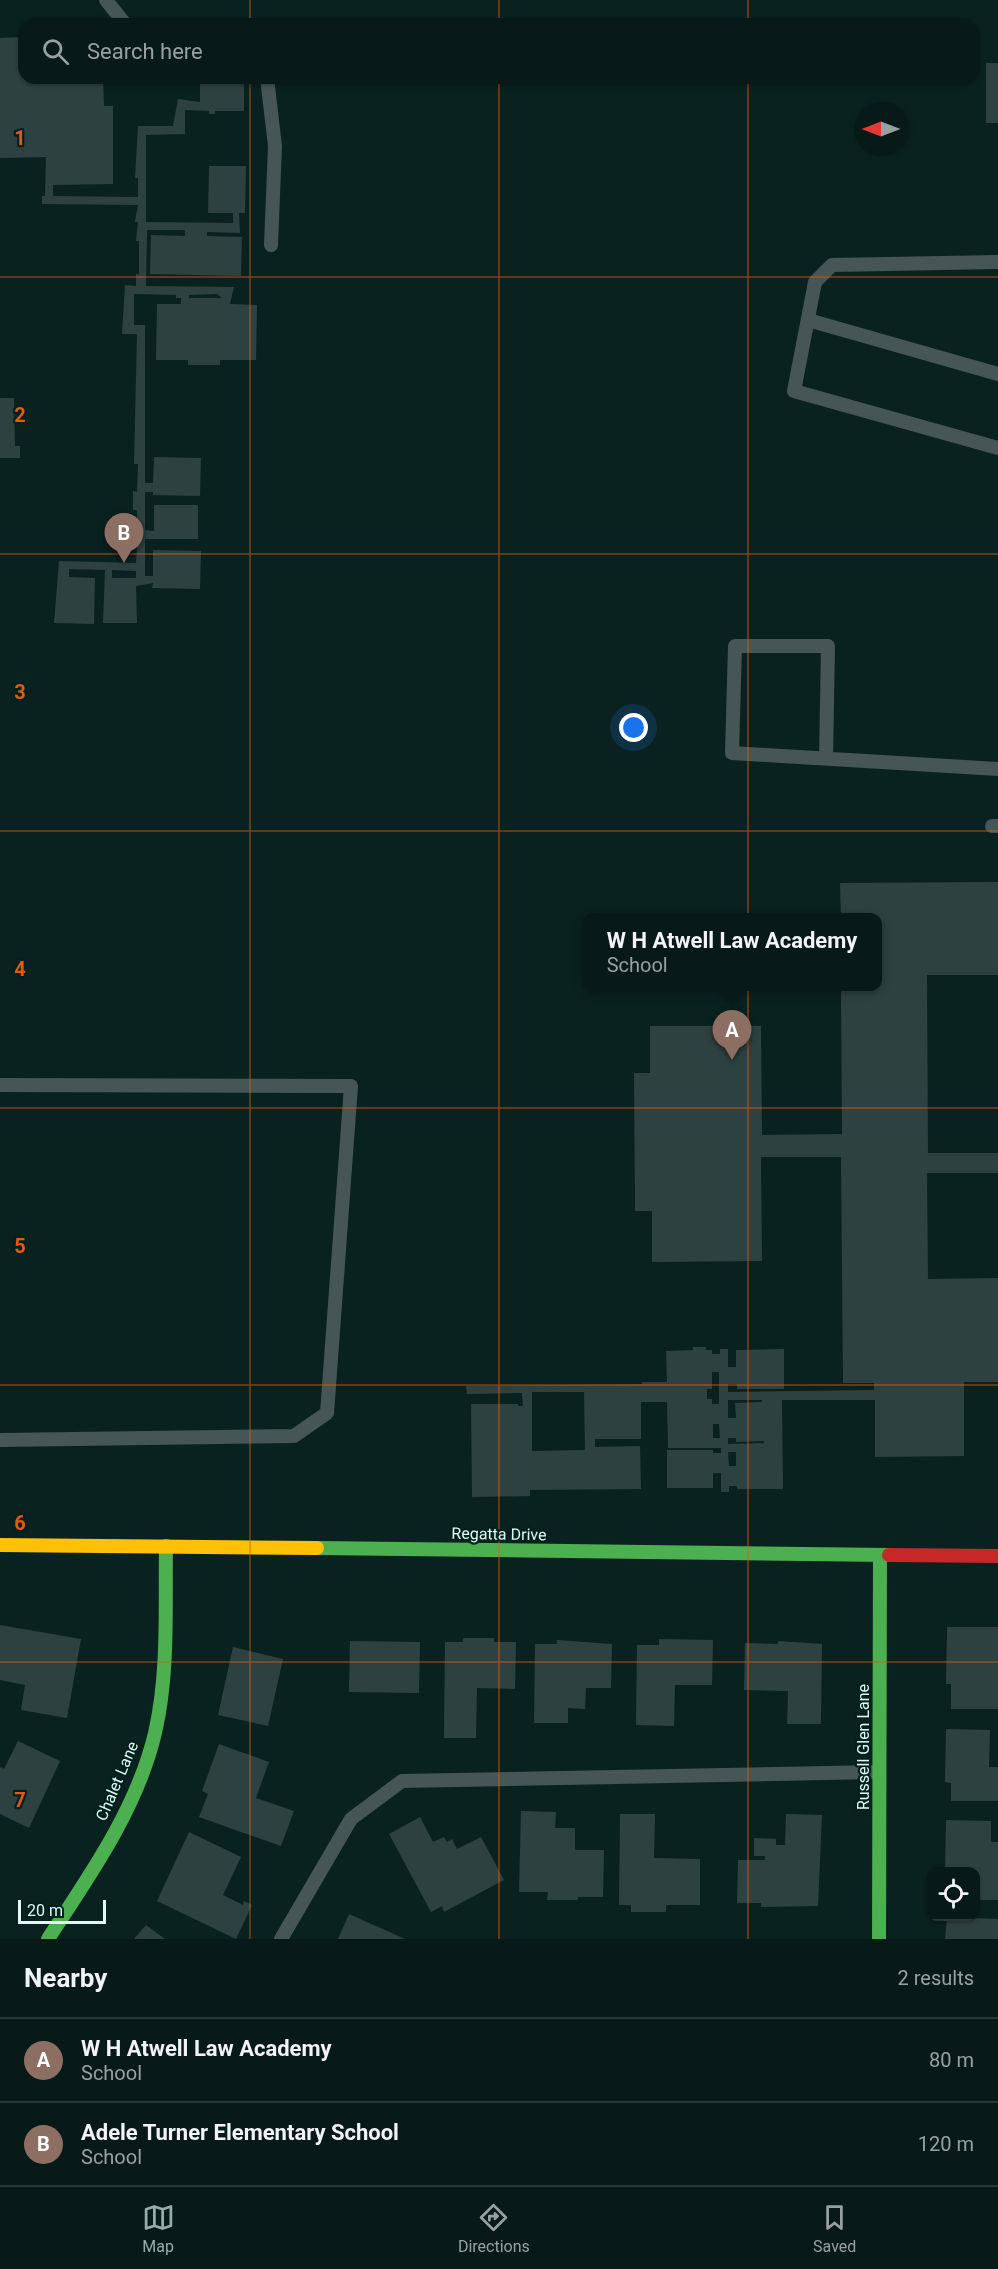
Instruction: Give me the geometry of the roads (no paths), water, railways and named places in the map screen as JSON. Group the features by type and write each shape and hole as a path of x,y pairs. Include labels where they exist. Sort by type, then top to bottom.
{"street":[{"name":"Regatta Drive","path":"0,1545 998,1556"},
{"name":"Chalet Lane","path":"48,1939 115,1829 142,1773 154,1733 161,1692 166,1546"},
{"name":"Russell Glen Lane","path":"879,1939 880,1555"}],"lane":[{"path":"106,0 120,18"},
{"path":"268,84 275,146 271,245"},
{"path":"998,262 832,265 815,282 794,392 998,448"},
{"path":"808,321 998,374"},
{"path":"826,759 828,646 735,646 732,753 826,759 998,769"},
{"path":"0,1085 351,1086 327,1413 294,1436 0,1440"},
{"path":"281,1939 351,1820 402,1781 879,1772"}],"place":[{"name":"Adele Turner Elementary School","path":"124,563"},
{"name":"W H Atwell Law Academy","path":"732,1060"}]}
